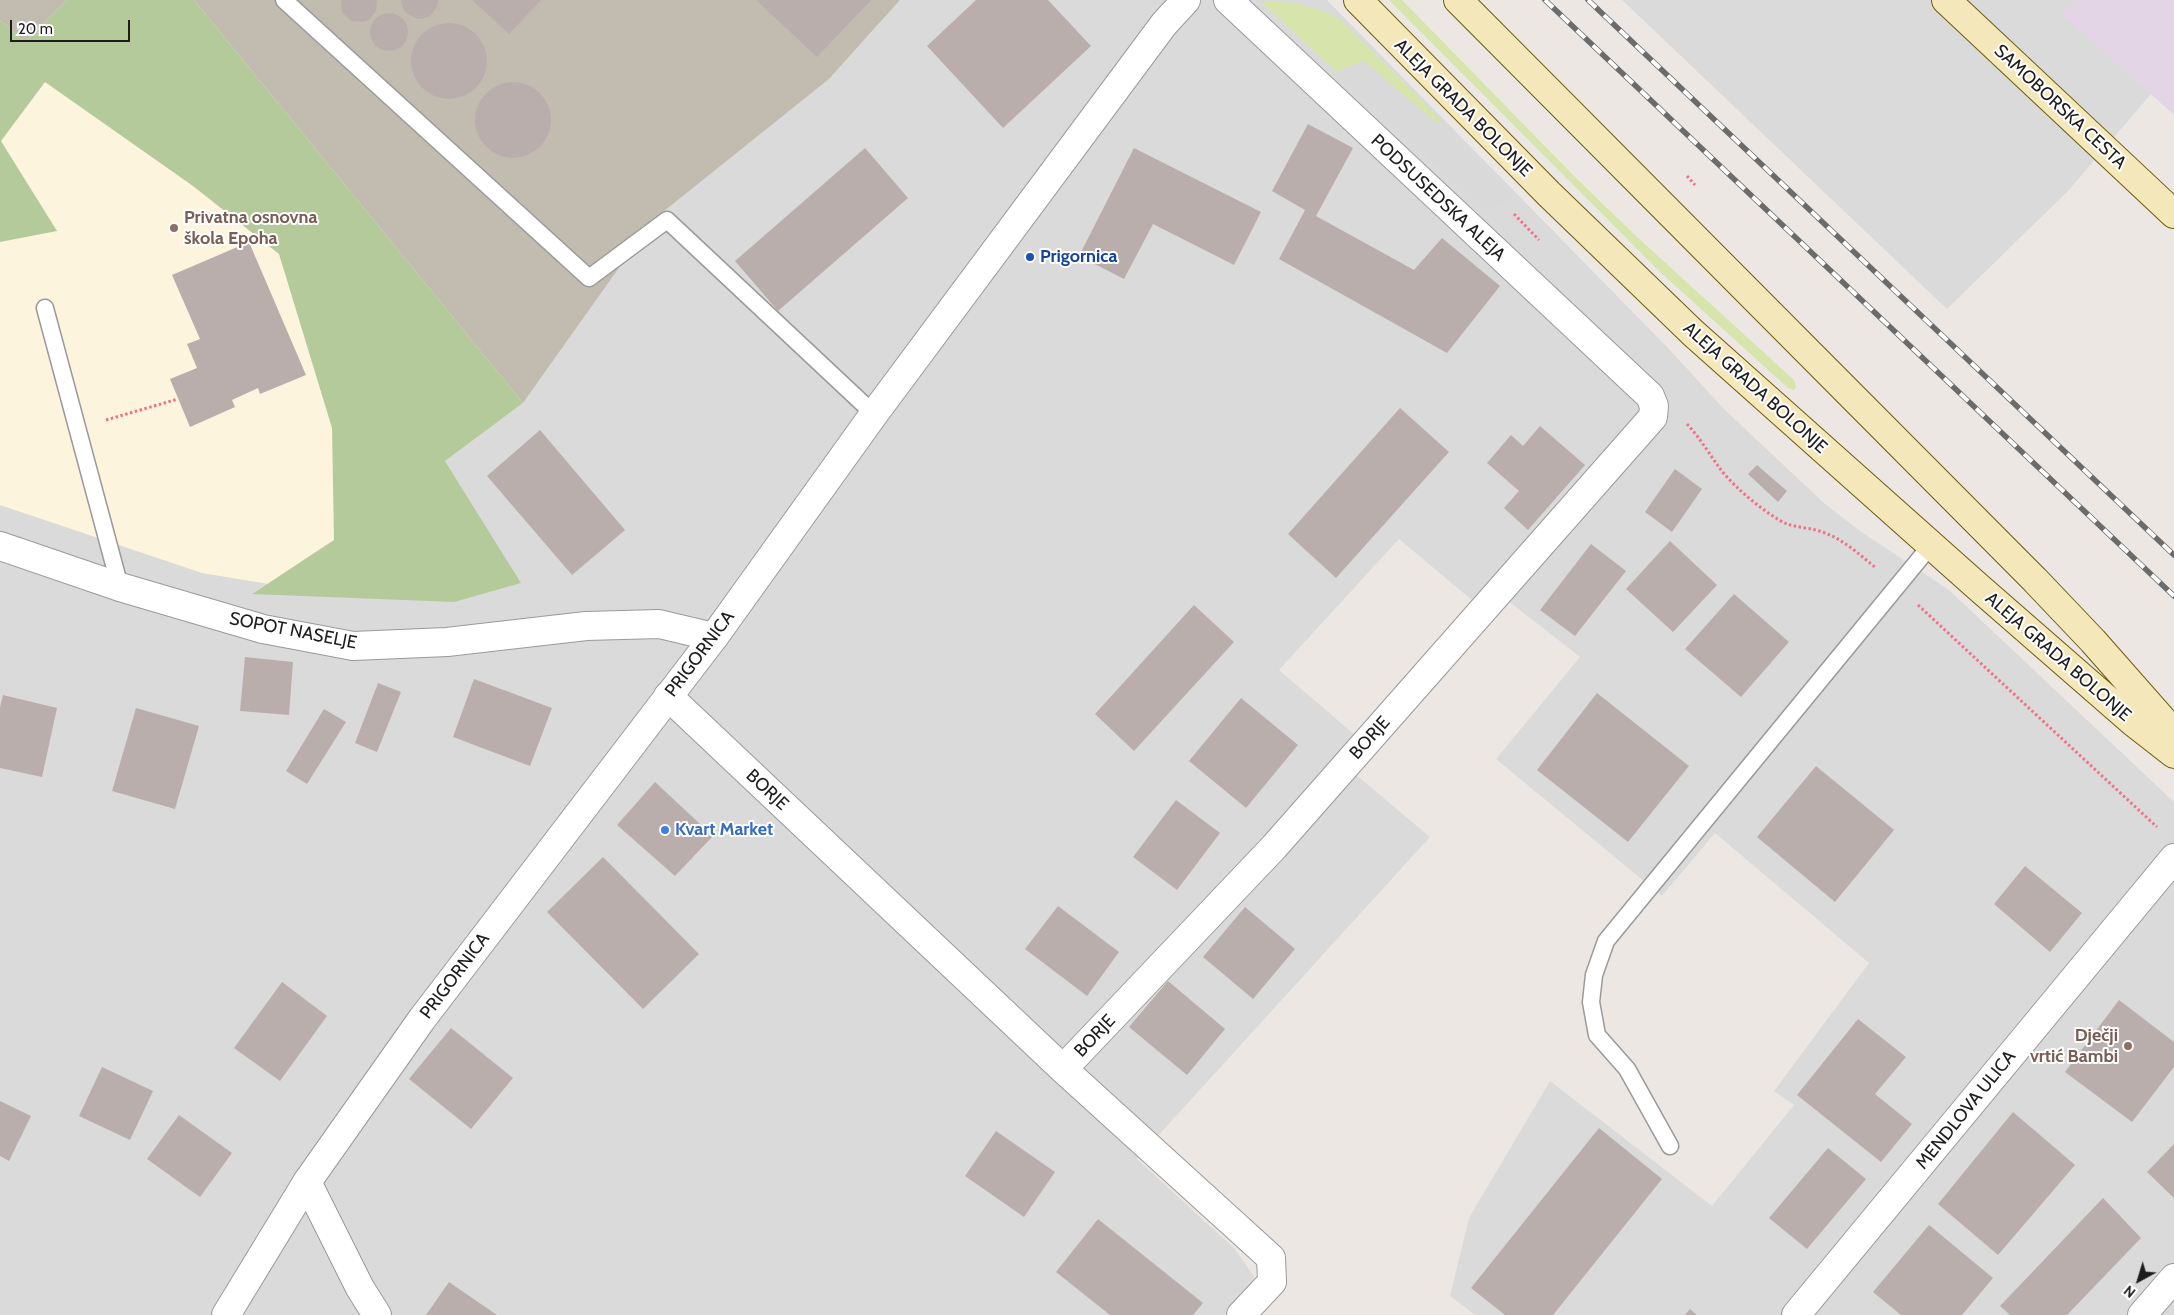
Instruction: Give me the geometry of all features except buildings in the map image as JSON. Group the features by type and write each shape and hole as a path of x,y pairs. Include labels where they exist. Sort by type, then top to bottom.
{"main road":[{"name":"ALEJA GRADA BOLONJE","path":"1358,0 1549,194 1686,327 2133,722 2174,754"},
{"name":"ALEJA GRADA BOLONJE","path":"1458,0 2035,580 2093,641 2174,734"},
{"name":"SAMOBORSKA CESTA","path":"1946,0 2174,214"}],"street":[{"name":"PRIGORNICA","path":"226,1315 307,1182 422,1019 714,637 874,414 1164,24 1186,0"},
{"name":"PODSUSEDSKA ALEJA","path":"1228,0 1650,396"},
{"name":"BORJE","path":"1063,1069 1274,847 1648,424 1653,417 1654,406 1650,396"},
{"name":"SOPOT NASELJE","path":"0,546 120,587 263,629 353,646 447,642 586,626 659,624 714,637"},
{"name":"BORJE","path":"668,696 1063,1069 1271,1258 1272,1282 1241,1315"},
{"name":"MENDLOVA ULICA","path":"1796,1315 2174,858"},
{"path":"307,1182 360,1288 377,1315"},
{"path":"2142,1315 2174,1278"}],"lane":[{"path":"284,0 589,278 667,220 874,414"},
{"path":"44,308 120,587"},
{"path":"1670,1146 1627,1069 1597,1035 1590,1002 1594,976 1606,941 1931,545"}],"path":[{"path":"1650,396 1668,408 1693,430 1722,472 1740,490 1788,524 1825,533 1851,547 1897,586 2159,829"},
{"path":"77,428 178,399"}],"shaded area":[{"path":"0,0 67,0 25,42 0,20"},
{"path":"194,0 900,0 829,79 653,220 523,403"},
{"path":"900,0 1327,0 1667,347 1725,410 1824,503 1860,531 1949,590 2174,802 2174,1315 1475,1315 1450,1296 1469,1218 1550,1081 1712,1206 1794,1105 1774,1091 1869,963 1715,833 1662,896 1496,759 1580,657 1488,585 1473,601 1399,539 1279,670 1355,735 1336,758 1430,837 1137,1159 1235,1249 1255,1278 1250,1287 1224,1315 0,1315 0,242 334,540 253,593 520,582 445,461 523,403 653,220 829,79"},
{"path":"1622,0 2078,0 2062,13 2151,94 2068,191 1947,309"},
{"path":"2078,0 2174,0 2174,115 2061,13"},
{"name":"Privatna osnovna škola Epoha","path":"0,26 489,402 293,588 202,573 0,505"},
{"path":"1363,61 1438,124 1513,195 1487,210 1337,72"}],"green space":[{"path":"67,0 194,0 523,403 445,461 521,583 454,602 252,594 334,540 332,428 279,254 193,186 45,82 1,141 57,231 0,242 0,20 25,42"},
{"path":"1389,0 1402,0 1576,178 1636,236 1794,380 1796,387 1794,390 1788,388 1659,271"},
{"path":"1260,1 1282,1 1313,7 1342,21 1442,121 1438,124 1364,61 1337,72"}],"railway":[{"path":"1545,0 2174,596"},
{"path":"1588,0 2174,555"}],"place":[{"name":"Privatna osnovna škola Epoha","path":"174,228"},
{"name":"Prigornica","path":"1030,257"},
{"name":"Kvart Market","path":"665,830"},
{"name":"Dječji vrtić Bambi","path":"2128,1046"}]}
